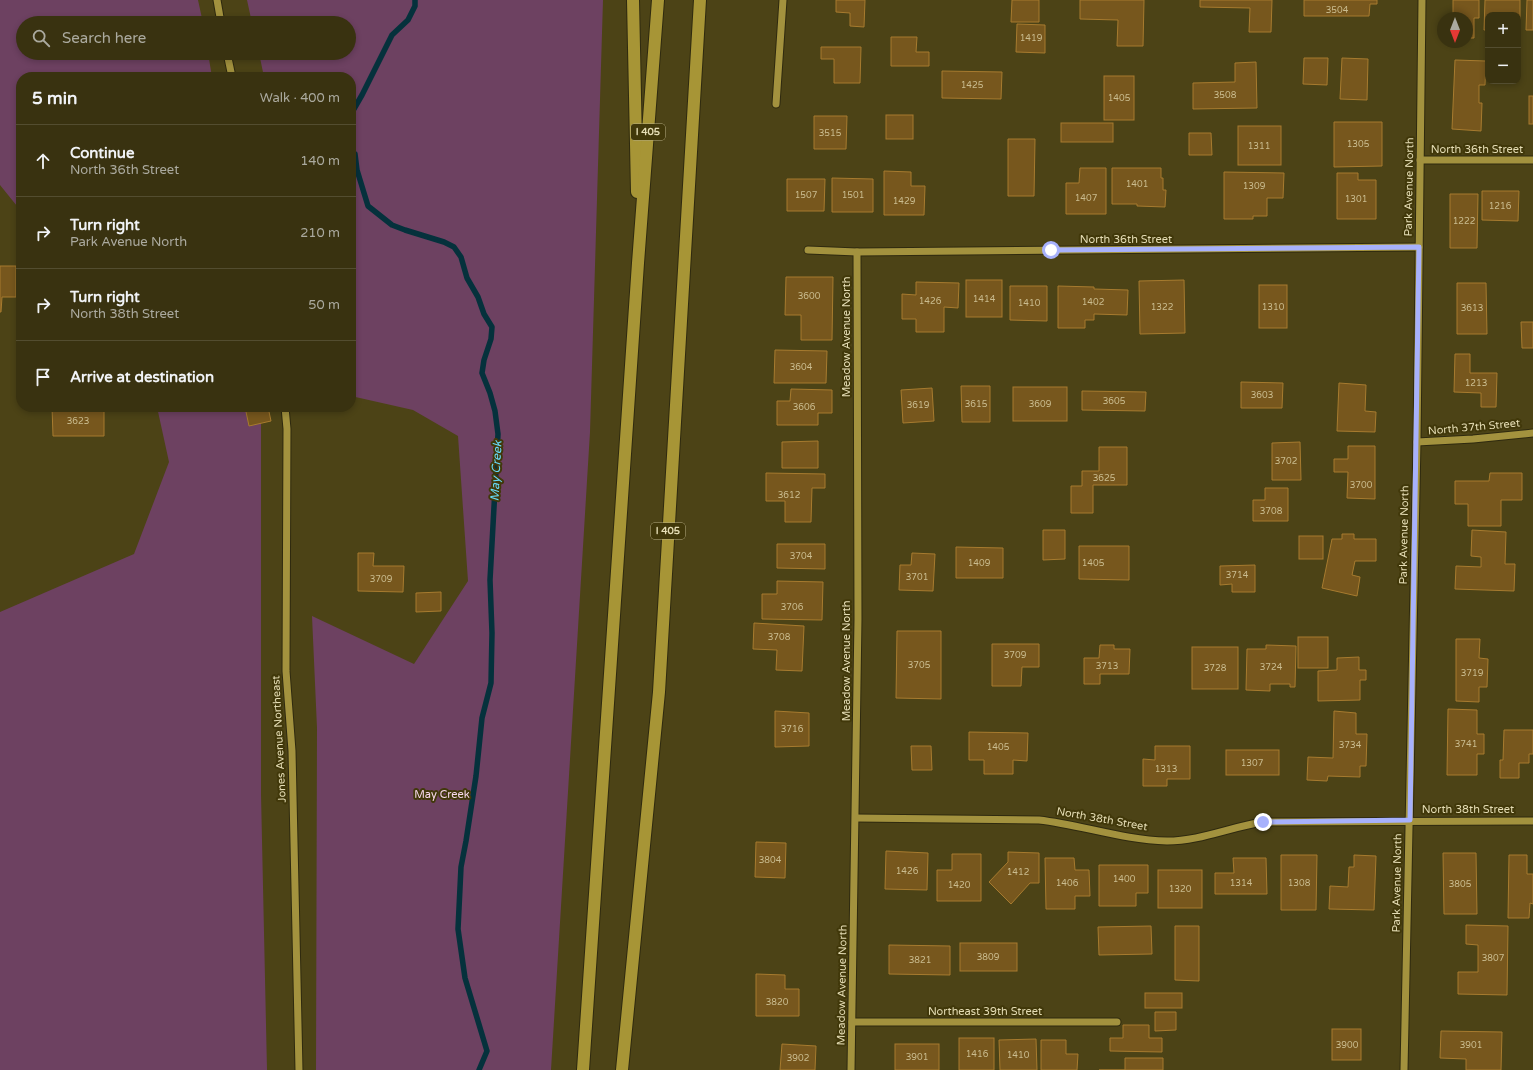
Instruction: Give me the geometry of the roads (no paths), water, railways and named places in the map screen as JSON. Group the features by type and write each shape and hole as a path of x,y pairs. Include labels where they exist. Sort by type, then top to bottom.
{"highway":[{"path":"633,0 638,263"},
{"name":"I 405","path":"583,1070 638,263 658,0"},
{"name":"I 405","path":"622,1067 659,692 700,0"}],"street":[{"path":"217,0 220,16"},
{"path":"776,104 783,0"},
{"name":"Park Avenue North","path":"1404,1070 1417,442 1422,0"},
{"path":"229,60 231,72"},
{"name":"North 36th Street","path":"1420,160 1533,160"},
{"name":"North 36th Street","path":"808,250 857,252 1419,247"},
{"name":"Meadow Avenue North","path":"851,1070 858,619 857,252"},
{"name":"Jones Avenue Northeast","path":"285,412 287,429 286,671 292,751 299,1070"},
{"name":"North 37th Street","path":"1417,442 1473,439 1533,433"},
{"name":"North 38th Street","path":"856,818 1039,820 1064,823 1092,831 1167,841 1195,838 1218,833 1246,824 1263,822 1410,820 1533,821"},
{"name":"Northeast 39th Street","path":"852,1022 1118,1022"}],"waterway":[{"name":"May Creek","path":"356,105 392,35 408,20 415,6 415,0"},
{"name":"May Creek","path":"356,162 368,206 392,225 444,242 454,247 461,257 467,278 478,297 484,314 492,327 491,339 484,360 482,373 495,411 498,434 490,580 492,633 491,683 482,718 476,776 461,867 458,929 465,978 487,1051 479,1070"}]}
